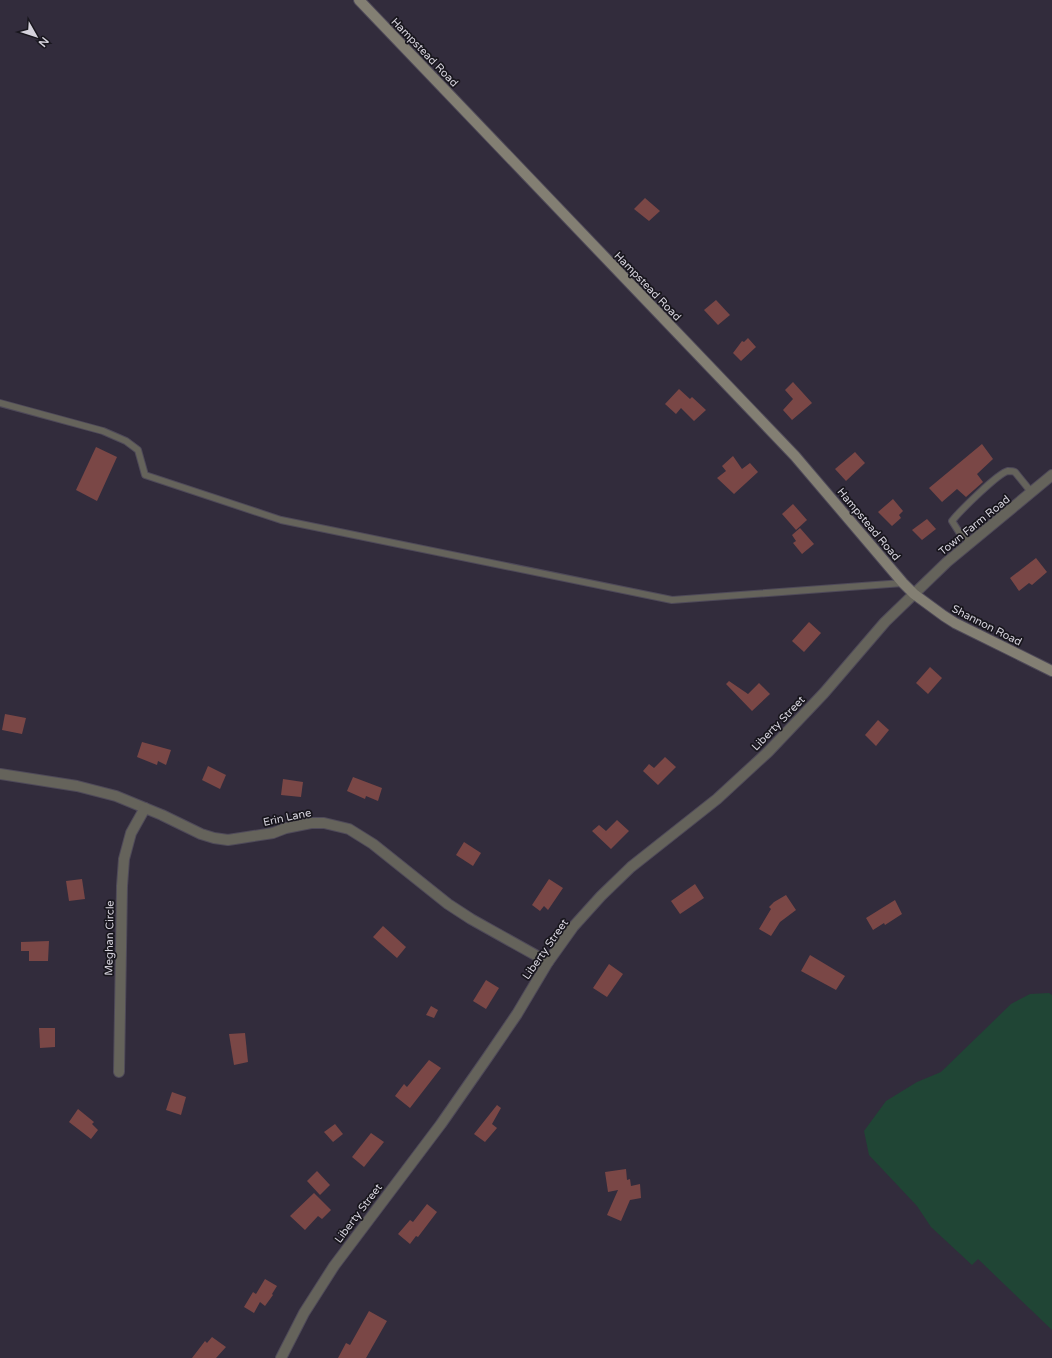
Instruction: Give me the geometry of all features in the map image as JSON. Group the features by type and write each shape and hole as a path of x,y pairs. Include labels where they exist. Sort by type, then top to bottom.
{"street":[{"name":"Hampstead Road","path":"359,0 795,456 914,594"},
{"name":"Town Farm Road","path":"914,594 970,542 1032,493 1052,475"},
{"name":"Shannon Road","path":"914,594 955,623 1052,671"},
{"name":"Liberty Street","path":"281,1358 304,1313 334,1266 441,1124 479,1070 517,1014 548,962 564,939 601,896 631,868 717,799 748,772 801,718 885,622 914,594"},
{"name":"Erin Lane","path":"0,774 77,786 116,796 201,834 214,838 228,840 273,833 286,828 311,823 324,823 349,829 373,844 448,904 471,919 548,962"},
{"name":"Meghan Circle","path":"119,1072 122,886 124,859 131,833 145,808"}],"lane":[{"path":"0,403 103,430 126,441 138,450 145,475 281,520 672,600 903,583"},
{"path":"970,542 959,532 952,521 966,505 1000,475 1008,471 1015,472 1032,493"}],"green space":[{"path":"1049,993 1052,995 1052,1330 978,1259 972,1265 931,1227 917,1206 869,1155 864,1131 886,1101 917,1082 941,1072 1011,1004 1030,994"}],"building":[{"path":"645,198 660,211 649,221 634,209"},
{"path":"716,300 730,315 718,325 704,310"},
{"path":"748,338 756,347 741,361 733,353 742,341 744,342"},
{"path":"793,382 812,403 792,420 783,410 793,399 785,390"},
{"path":"679,389 690,399 692,397 706,410 694,421 681,408 676,414 665,404"},
{"path":"982,444 993,459 977,474 983,482 966,497 957,489 942,502 929,488"},
{"path":"96,447 117,457 97,501 76,490"},
{"path":"855,452 865,463 846,481 835,469"},
{"path":"733,456 742,469 750,463 758,472 734,494 717,478 726,471 722,466"},
{"path":"893,499 903,511 899,515 901,518 892,526 878,512"},
{"path":"793,504 807,520 796,530 782,514"},
{"path":"927,519 936,529 922,540 912,530"},
{"path":"800,528 814,544 802,554 793,543 796,541 792,535"},
{"path":"1036,558 1047,572 1032,585 1029,583 1019,591 1010,578"},
{"path":"809,622 821,633 804,652 792,641"},
{"path":"930,667 942,678 928,694 916,683"},
{"path":"729,681 748,694 759,683 770,694 752,711 726,684"},
{"path":"5,714 26,718 22,734 2,730"},
{"path":"878,720 889,730 876,746 865,735"},
{"path":"142,742 171,750 166,765 158,761 157,765 137,757"},
{"path":"665,757 676,767 658,785 643,771 649,764 654,768"},
{"path":"208,766 226,775 220,789 202,780"},
{"path":"353,777 382,788 378,801 366,796 365,799 347,791"},
{"path":"283,779 303,782 301,797 281,795"},
{"path":"617,820 629,831 611,849 592,831 599,825 606,831"},
{"path":"464,842 481,853 473,866 456,855"},
{"path":"82,879 85,899 69,901 66,881"},
{"path":"549,879 563,888 548,910 544,906 540,911 532,905"},
{"path":"695,884 704,898 680,914 671,901"},
{"path":"786,895 796,910 780,922 771,936 759,929 771,909 769,907 774,902"},
{"path":"895,900 902,914 885,925 884,923 873,930 866,918"},
{"path":"383,926 406,947 397,958 373,937"},
{"path":"49,941 48,961 29,961 29,951 21,951 21,942"},
{"path":"810,955 845,976 836,990 801,971"},
{"path":"609,964 623,974 607,997 593,988"},
{"path":"486,980 499,988 486,1009 473,1001"},
{"path":"431,1006 438,1010 434,1018 426,1015"},
{"path":"39,1028 55,1028 55,1047 40,1048"},
{"path":"245,1033 248,1062 234,1065 229,1034"},
{"path":"429,1060 441,1068 410,1108 395,1096 404,1084 407,1087"},
{"path":"172,1092 186,1097 181,1115 166,1110"},
{"path":"497,1105 501,1108 492,1124 497,1128 485,1142 474,1134"},
{"path":"78,1109 94,1122 92,1124 98,1130 91,1139 69,1122"},
{"path":"335,1124 343,1134 333,1142 324,1132"},
{"path":"371,1133 384,1142 364,1167 352,1157"},
{"path":"626,1169 627,1180 630,1179 631,1186 640,1184 641,1198 630,1200 621,1221 607,1215 618,1190 608,1192 605,1172"},
{"path":"317,1171 330,1185 320,1195 307,1181"},
{"path":"314,1193 331,1210 322,1219 318,1216 305,1230 290,1216"},
{"path":"427,1204 437,1212 418,1237 416,1236 410,1244 398,1234 410,1220 413,1222"},
{"path":"265,1279 277,1286 272,1294 273,1295 265,1306 260,1302 254,1313 244,1307 253,1292 256,1294"},
{"path":"369,1311 387,1321 366,1358 338,1358 346,1343 350,1345"},
{"path":"212,1337 226,1347 216,1358 192,1358 205,1341 207,1343"}]}
